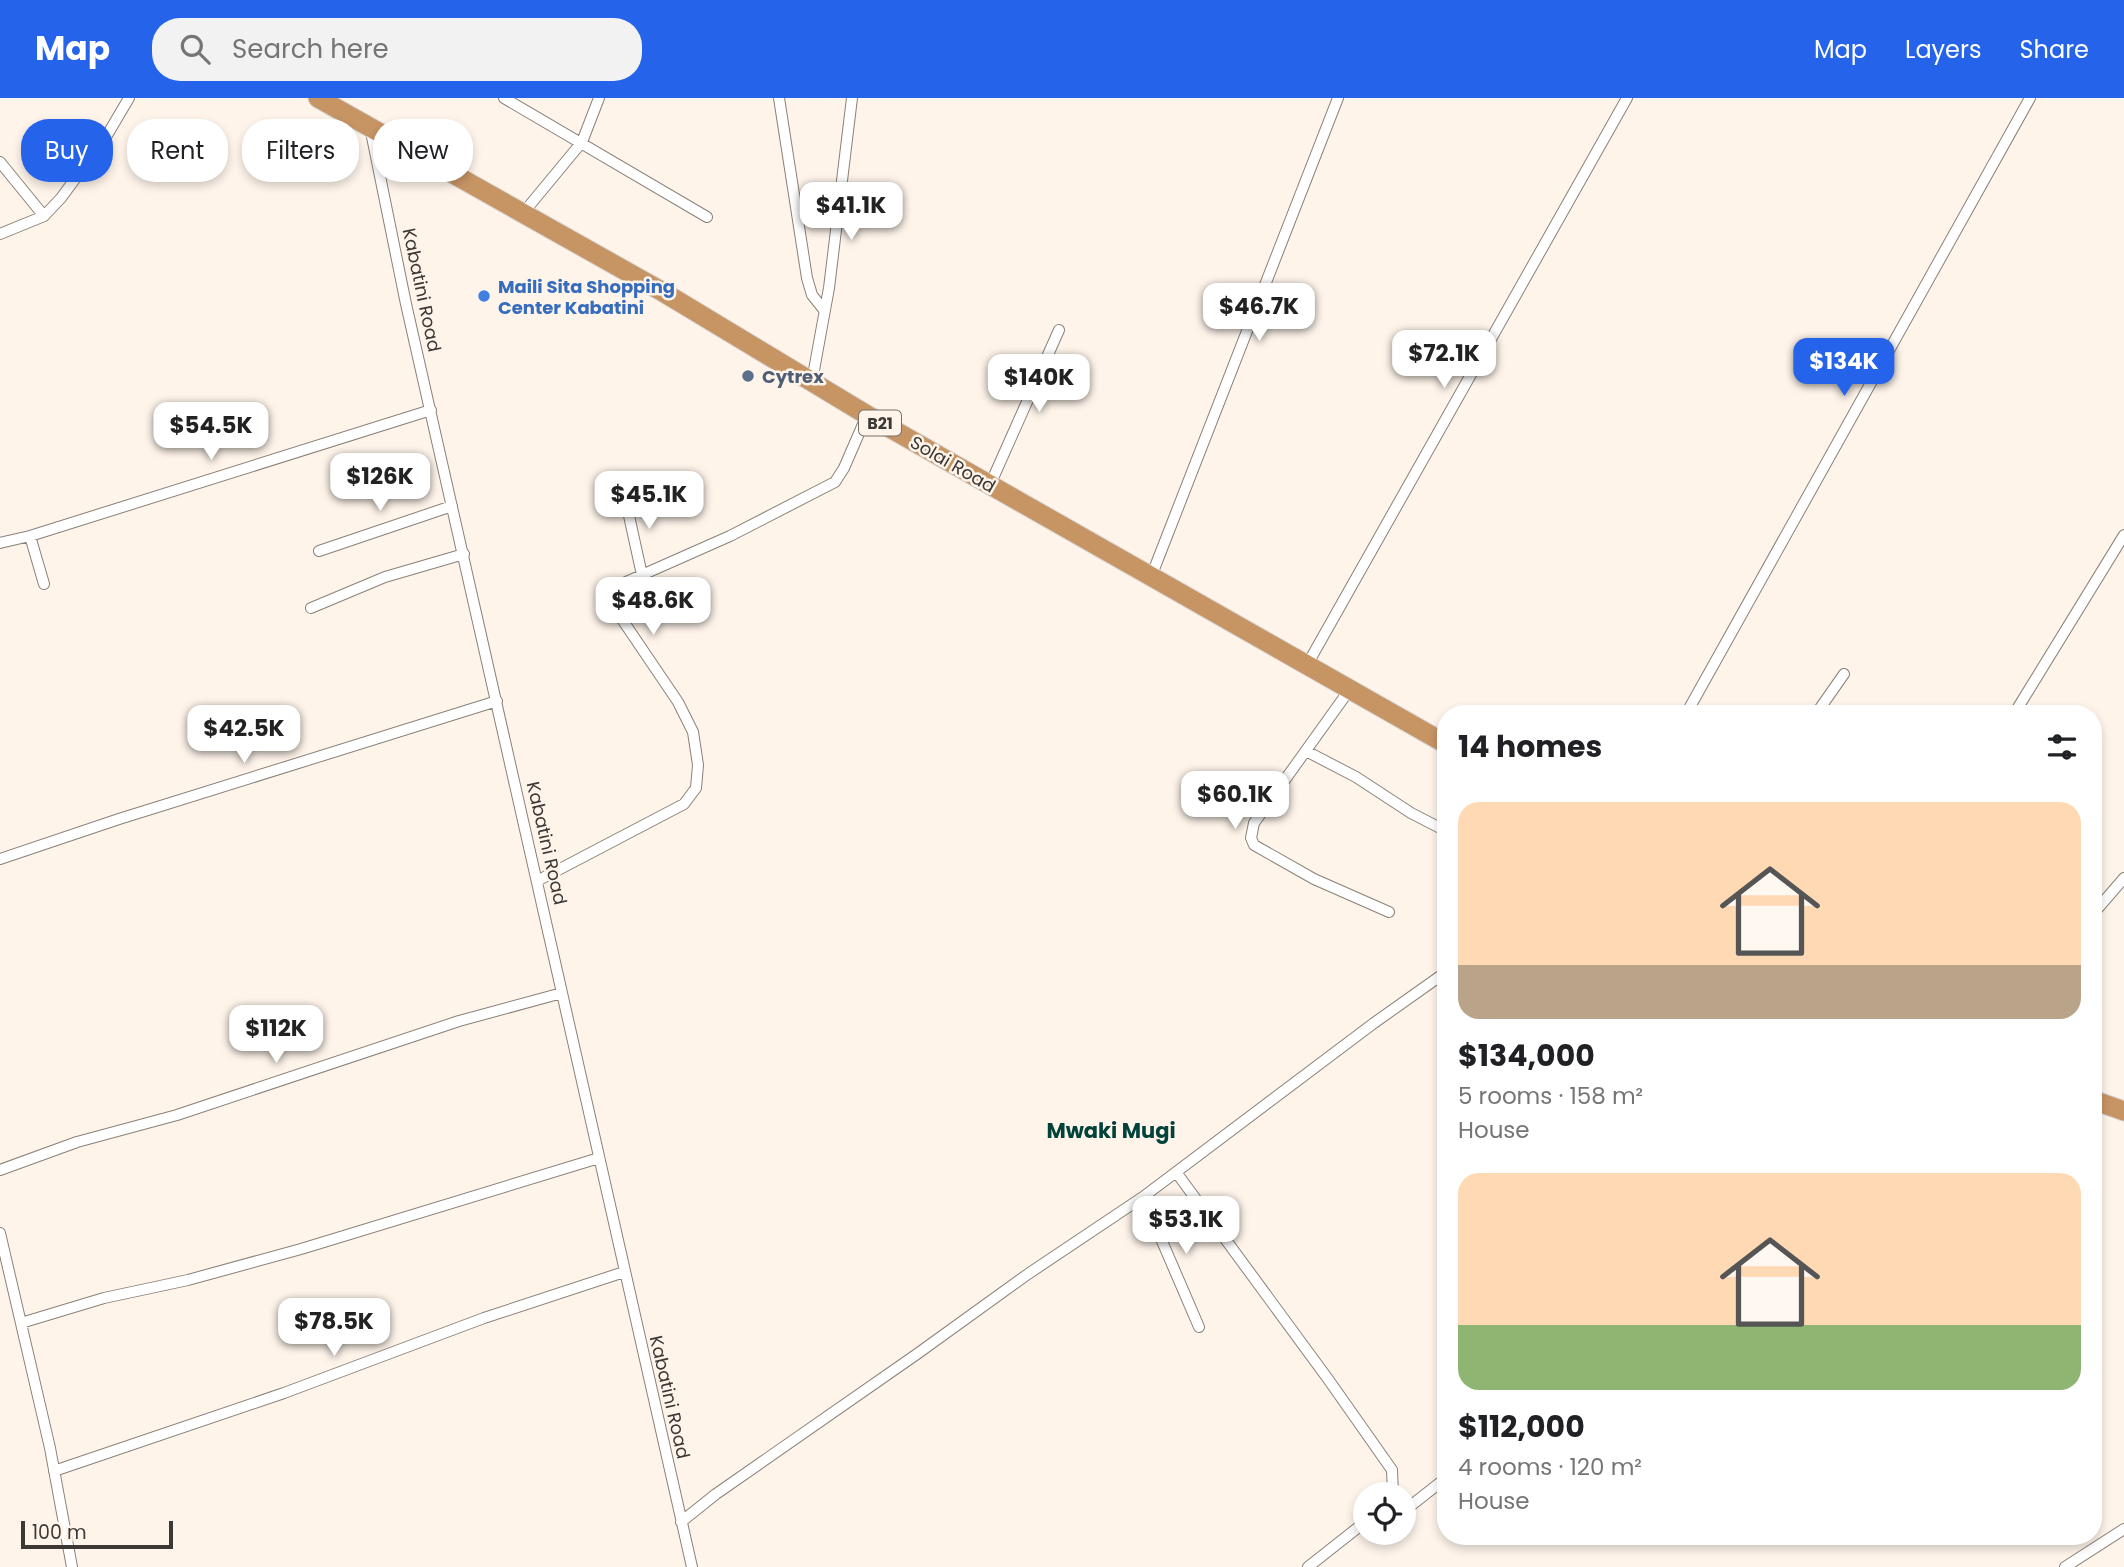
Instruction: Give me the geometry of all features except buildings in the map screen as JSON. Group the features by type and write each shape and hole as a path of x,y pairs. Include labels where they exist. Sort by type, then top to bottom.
{"highway":[{"name":"Solai Road","path":"317,98 524,212 867,415 1437,739"},
{"path":"2102,1103 2124,1111"}],"street":[{"path":"0,234 44,216 61,198 106,137 129,98"},
{"path":"504,98 707,216"},
{"path":"524,212 582,142 599,98"},
{"path":"779,98 807,278 812,295 824,310"},
{"path":"812,381 830,288 852,98"},
{"path":"1151,577 1338,98"},
{"path":"1307,665 1627,98"},
{"path":"1691,705 2030,98"},
{"name":"Kabatini Road","path":"370,127 406,304 691,1567"},
{"path":"0,162 44,216"},
{"path":"990,485 1059,330"},
{"path":"0,543 30,536 430,410"},
{"path":"537,880 684,804 696,788 698,765 693,732 678,702 613,606 610,597 612,591 617,586 730,536 835,482 867,415"},
{"path":"624,493 642,575"},
{"path":"319,551 453,506"},
{"path":"2020,705 2124,535"},
{"path":"30,536 44,584"},
{"path":"311,608 385,578 464,554"},
{"path":"1822,705 1844,674"},
{"path":"1350,689 1254,822 1251,838 1254,845 1314,879 1389,912"},
{"path":"0,859 497,701"},
{"path":"1306,751 1356,777 1411,813 1437,826"},
{"path":"2102,904 2124,878"},
{"path":"681,1522 761,1462 1028,1273 1143,1197 1437,978"},
{"path":"0,1170 77,1142 177,1115 459,1021 562,993"},
{"path":"21,1323 104,1298 188,1280 276,1256 599,1158"},
{"path":"1176,1172 1392,1470 1393,1482"},
{"path":"1143,1197 1199,1327"},
{"path":"0,1233 54,1471 72,1567"},
{"path":"54,1471 284,1393 484,1318 624,1272"},
{"path":"1416,1502 1437,1485"},
{"path":"2065,1567 2079,1563 2124,1529"},
{"path":"1308,1567 1353,1531"}],"place":[{"name":"Maili Sita Shopping Center Kabatini","path":"484,296"},
{"name":"Cytrex","path":"748,376"}],"district":[{"name":"Mwaki Mugi","path":"1111,1130"}]}
